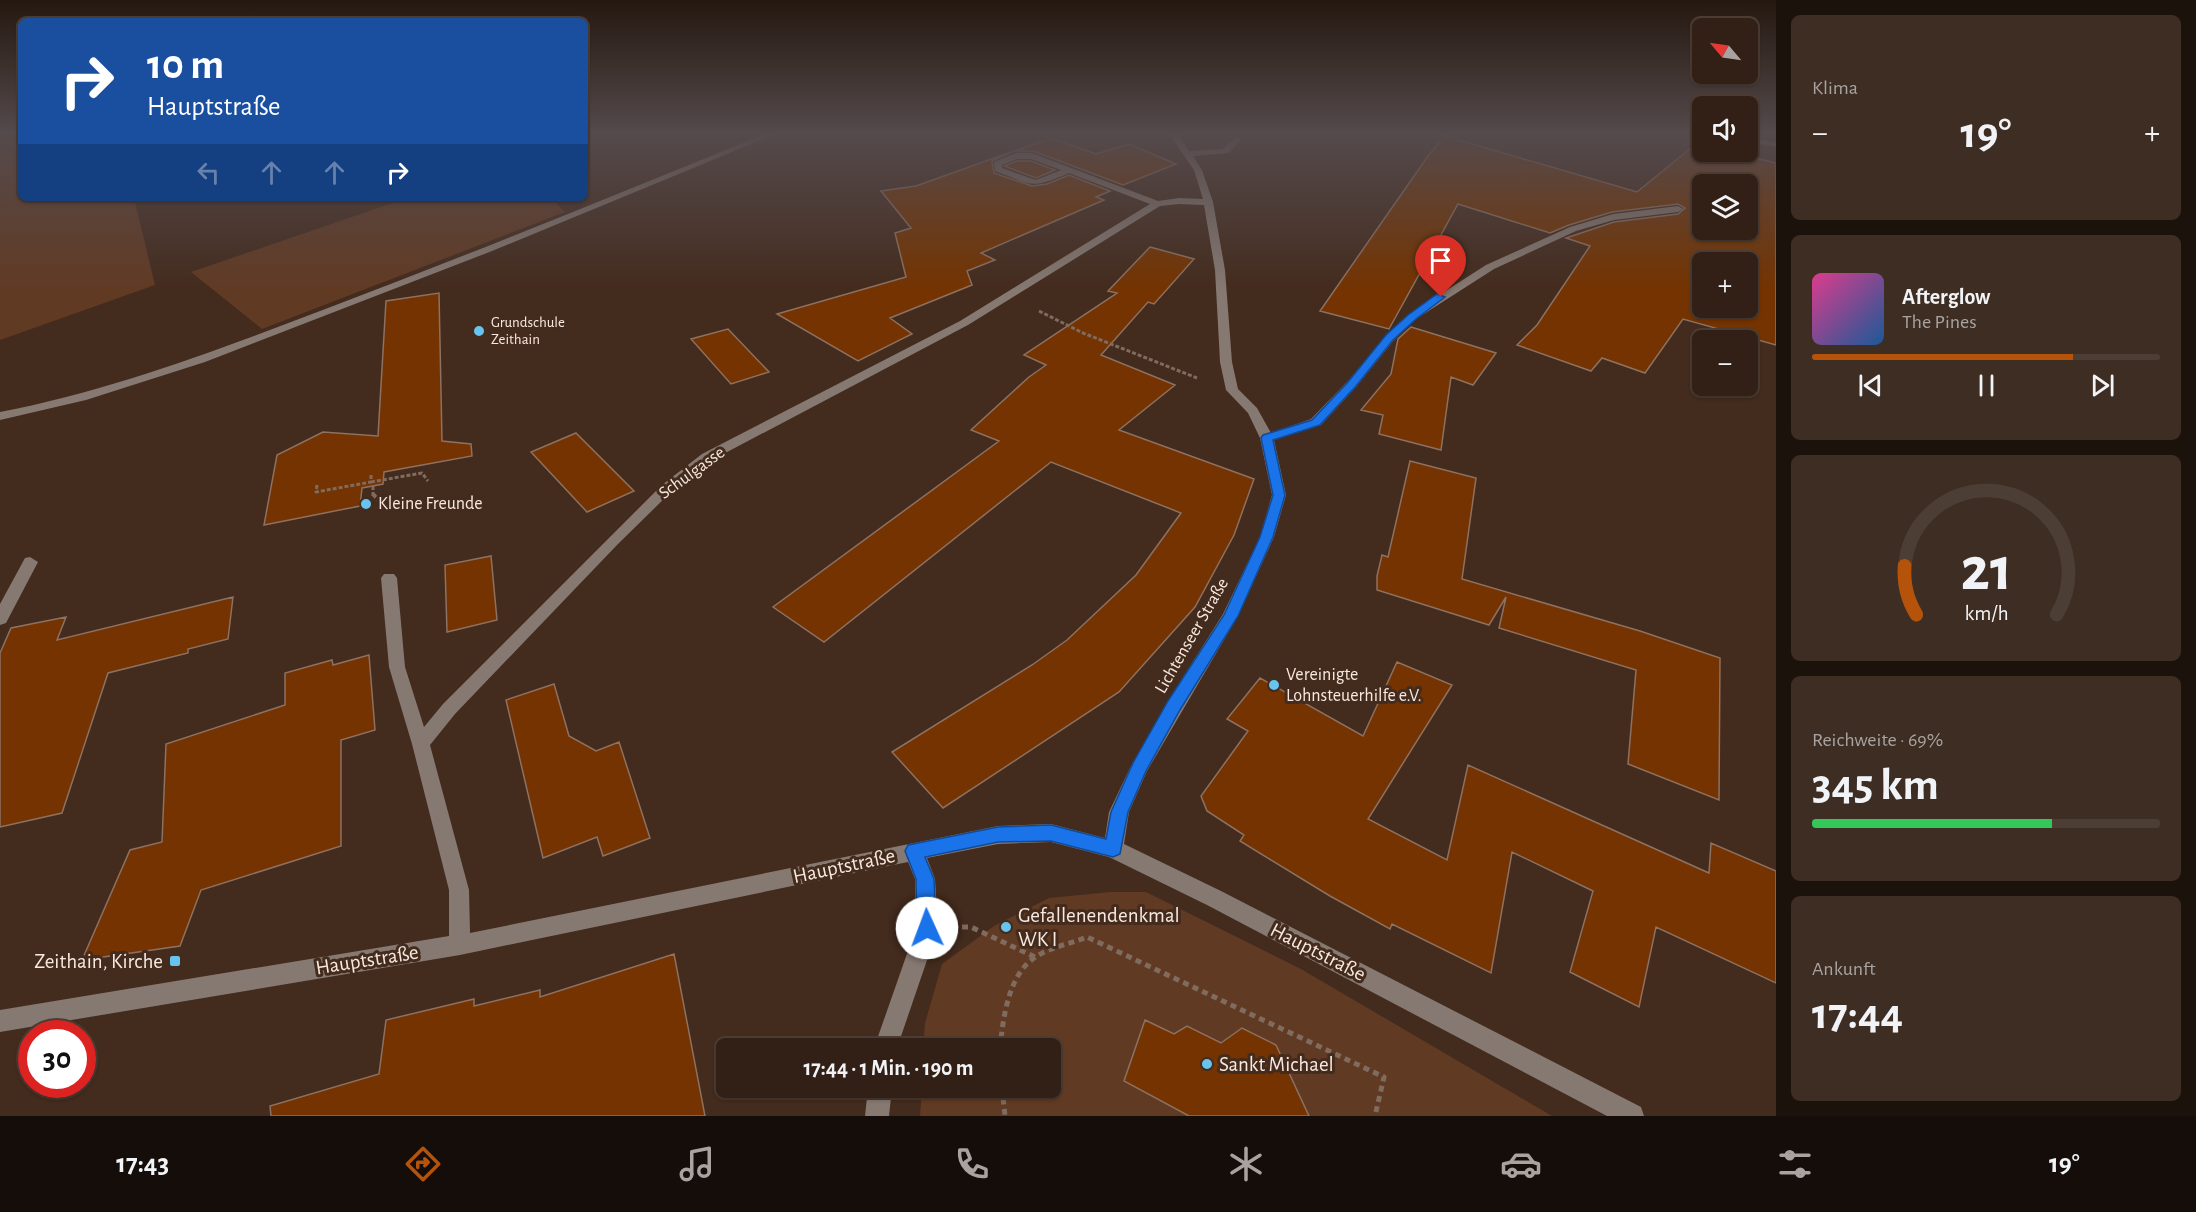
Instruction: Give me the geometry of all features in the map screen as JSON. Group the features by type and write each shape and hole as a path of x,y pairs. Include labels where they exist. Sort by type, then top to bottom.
{"street":[{"path":"0,416 90,397 156,377 424,275 641,187"},
{"path":"1113,187 1157,204"},
{"path":"1203,187 1220,270 1226,362 1232,390"},
{"name":"Schulgasse","path":"421,744 449,709 666,488 708,457 964,323 1010,297 1157,204 1179,201 1208,202"},
{"path":"1267,438 1316,422 1352,384 1390,338 1412,317 1490,267 1573,229 1603,220 1645,212 1678,209"},
{"name":"Lichtenseer Straße","path":"1113,849 1119,812 1138,768 1230,616 1266,537 1279,495 1267,438 1252,411 1232,390"},
{"path":"0,619 30,562"},
{"path":"389,578 397,667 421,744 459,890 460,945"},
{"name":"Hauptstraße","path":"0,1021 460,945 998,835 1051,833 1113,849 1224,904 1632,1116"},
{"path":"889,1038 927,928 925,879 914,851"},
{"path":"877,1116 879,1098"}],"path":[{"path":"1010,297 1083,333 1232,390"},
{"path":"317,485 316,492 372,484 422,473 428,481"},
{"path":"371,474 373,495 388,511"},
{"path":"927,928 971,927 1035,957"},
{"path":"1001,1038 1003,1022 1021,968 1035,957 1087,937 1384,1077 1375,1116"},
{"path":"1003,1098 1005,1116"}],"shaded area":[{"path":"0,187 18,187 18,201 135,201 155,285 0,340"},
{"path":"398,201 554,201 565,212 262,329 191,272"},
{"path":"1110,892 1146,892 1301,969 1552,1116 920,1116 921,1098 1061,1098 1061,1038 924,1038 925,1023 942,964 994,926 1049,898"}],"building":[{"path":"908,187 1100,187 1110,191 1096,197 1104,200 981,253 995,260 967,271 972,285 890,318 912,334 858,361 777,314 906,277 895,233 911,228 881,191"},
{"path":"1406,187 1620,187 1637,192 1643,187 1692,187 1692,240 1758,240 1758,187 1776,187 1776,345 1758,340 1758,330 1722,330 1683,319 1645,373 1602,358 1591,371 1517,345 1537,325 1590,246 1566,238 1614,222 1678,214 1685,208 1678,204 1612,212 1550,233 1458,204 1389,329 1320,311"},
{"path":"1150,247 1194,259 1154,304 1148,302 1101,355 1175,385 1119,430 1254,479 1234,535 1195,607 1119,692 943,808 892,752 1032,665 1067,640 1136,575 1181,513 1051,462 824,642 773,607 999,441 971,430 1029,377 1046,365 1024,355 1117,293 1108,291"},
{"path":"439,293 442,441 471,444 472,456 384,472 383,484 362,488 360,506 264,525 277,455 323,432 378,436 386,301"},
{"path":"1411,327 1496,353 1473,385 1451,377 1441,450 1379,434 1383,415 1361,410 1391,374 1398,339"},
{"path":"728,329 769,372 731,384 691,339"},
{"path":"576,433 634,491 587,512 531,452"},
{"path":"1410,461 1476,478 1462,579 1640,631 1720,658 1719,800 1628,764 1636,670 1499,628 1506,597 1489,625 1377,590 1377,576 1382,555 1388,557"},
{"path":"491,556 497,620 447,632 445,565"},
{"path":"233,597 228,639 188,649 188,653 108,673 62,813 0,827 0,653 11,628 66,617 57,640"},
{"path":"369,655 375,730 341,740 341,846 201,890 180,946 82,960 130,850 162,842 166,744 285,705 285,673 332,660 333,665"},
{"path":"1397,662 1452,685 1368,819 1447,860 1468,765 1709,873 1711,843 1776,871 1776,983 1656,927 1639,1007 1570,972 1593,891 1512,852 1491,973 1392,924 1390,929 1330,896 1240,841 1244,835 1207,811 1201,796 1248,731 1227,719 1260,678 1363,736"},
{"path":"554,684 569,736 596,751 619,742 650,838 603,856 597,837 543,858 506,700"},
{"path":"674,954 705,1116 271,1116 270,1106 379,1074 386,1020 474,999 474,1006 540,990 540,997"},
{"name":"Sankt Michael","path":"1145,1020 1174,1034 1187,1026 1221,1043 1242,1028 1276,1045 1309,1116 1189,1116 1124,1081"}],"place":[{"name":"Grundschule Zeithain","path":"479,331"},
{"name":"Kleine Freunde","path":"366,504"},
{"name":"Vereinigte Lohnsteuerhilfe e.V.","path":"1274,685"},
{"name":"Gefallenendenkmal WK I","path":"1006,927"},
{"name":"Zeithain, Kirche","path":"175,961"},
{"name":"Sankt Michael","path":"1207,1064"}],"route":[{"path":"927,928 925,879 914,851 998,835 1051,833 1113,849 1119,812 1138,768 1230,616 1266,537 1279,495 1267,438 1316,422 1352,384 1390,338 1412,317 1441,297"}]}
